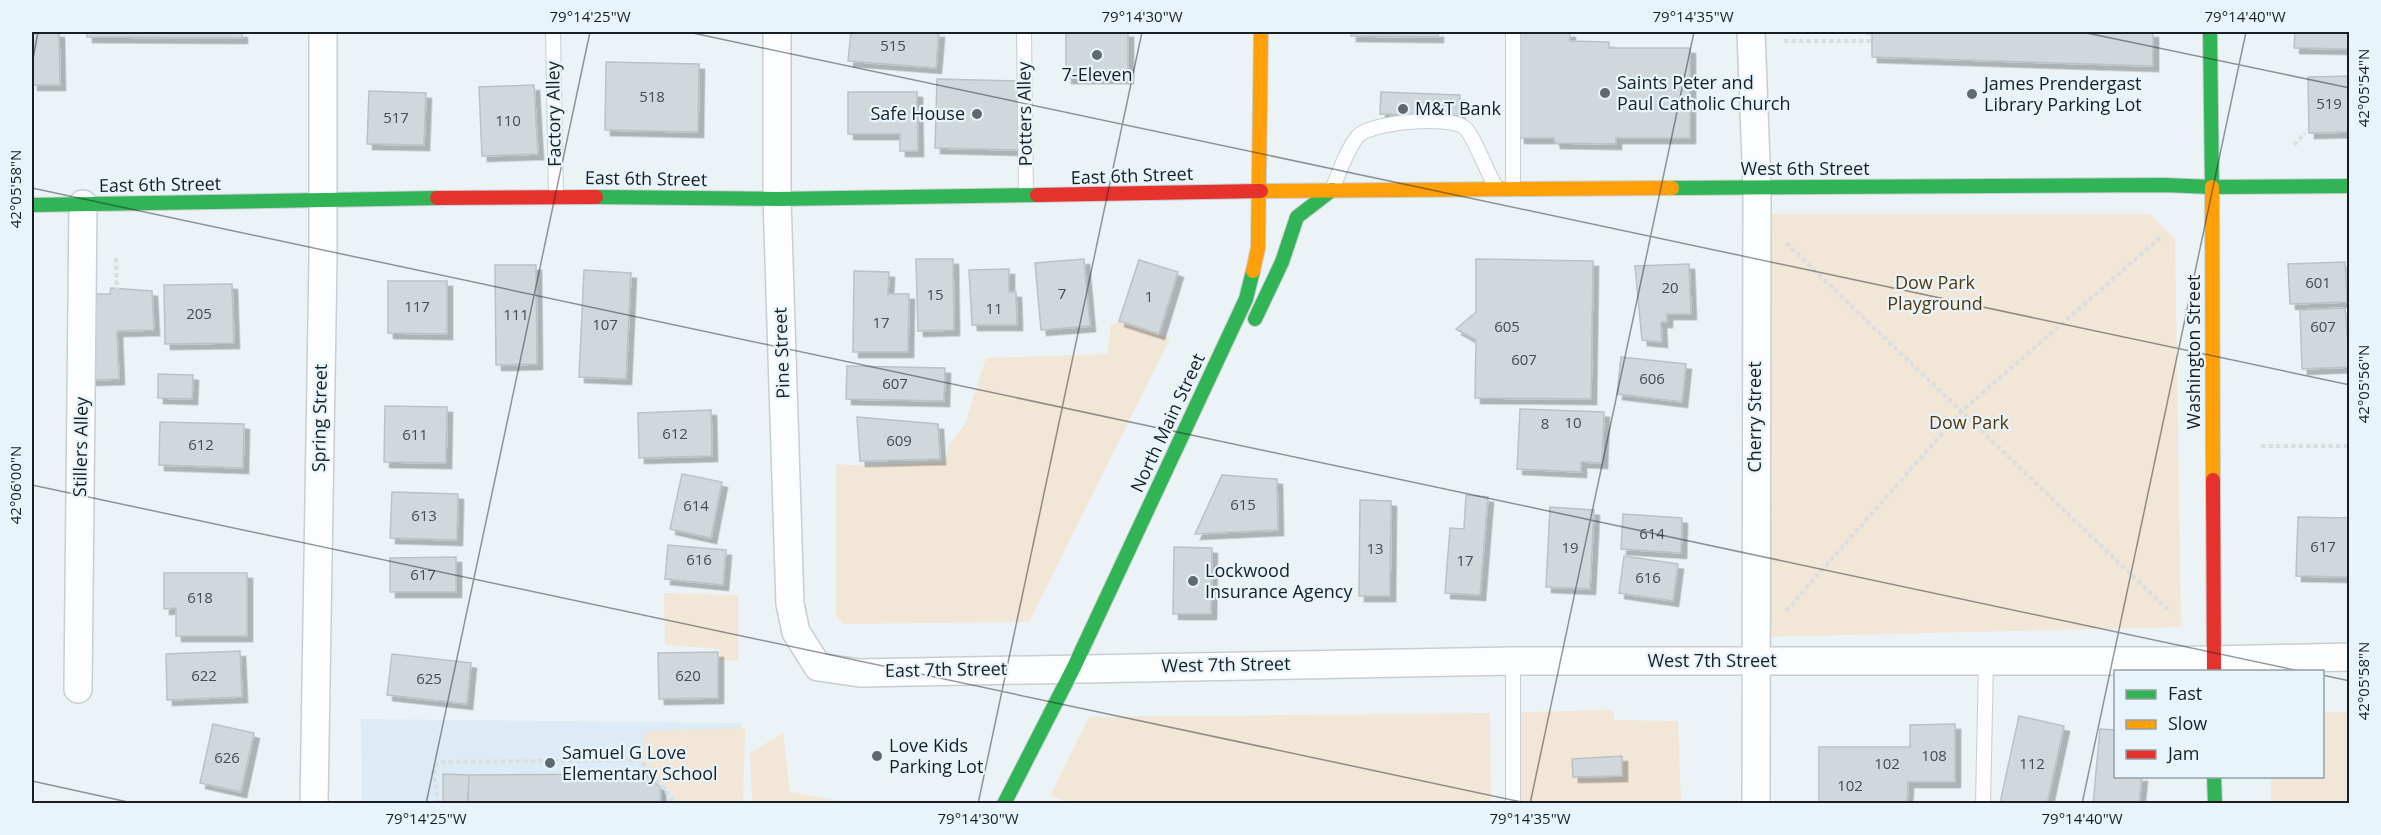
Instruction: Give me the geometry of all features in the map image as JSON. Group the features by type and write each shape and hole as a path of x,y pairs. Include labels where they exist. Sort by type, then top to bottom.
{"main road":[{"name":"North Main Street","path":"1004,804 1074,667 1248,289 1258,248 1261,191 1261,32"},
{"name":"Washington Street","path":"2211,32 2213,666"},
{"name":"West 6th Street","path":"1261,191 2164,185 2349,186"},
{"path":"1248,335 1282,262 1297,217 1332,190"},
{"name":"East 6th Street","path":"32,205 556,196 777,200 1261,191"},
{"path":"1220,354 1238,356"},
{"path":"2214,778 2214,804"}],"street":[{"name":"Spring Street","path":"314,804 323,201 323,32"},
{"name":"Pine Street","path":"777,32 777,200 789,604 795,632 818,668"},
{"name":"Cherry Street","path":"1751,32 1756,188 1754,661 1756,804"},
{"name":"Stillers Alley","path":"78,689 83,204"},
{"name":"West 7th Street","path":"1074,667 1513,661 1986,661 2213,666 2349,657"},
{"name":"East 7th Street","path":"818,668 860,672 1074,667"}],"lane":[{"name":"Factory Alley","path":"553,32 556,196"},
{"name":"Potters Alley","path":"1024,32 1026,197"},
{"path":"1513,32 1513,189"},
{"path":"1332,190 1359,135 1374,126 1430,122 1458,123 1467,129 1497,189"},
{"path":"1513,661 1513,804"},
{"path":"1983,804 1986,661"}],"path":[{"path":"1784,41 1869,42 1869,32"},
{"path":"2294,145 2305,133"},
{"path":"1785,613 1962,411 2161,237"},
{"path":"1782,239 2169,610"},
{"path":"117,258 117,289"},
{"path":"2261,446 2349,446"},
{"path":"438,804 434,774 436,765 442,762 640,760 676,804"}],"shaded area":[{"name":"Samuel G Love Elementary School","path":"361,719 742,723 736,803 362,803"}],"green space":[{"name":"Dow Park","path":"1768,214 2150,214 2175,239 2181,627 1769,637"},
{"path":"1119,322 1170,338 1029,622 843,624 836,616 836,464 868,466 945,462 949,445 965,424 986,358 1107,354 1111,325"},
{"path":"664,593 738,595 738,661 720,660 720,649 665,645"},
{"path":"1610,710 1614,713 1614,720 1678,721 1681,803 1520,803 1519,712"},
{"path":"2324,712 2349,712 2349,803 2271,803 2271,778 2324,778"},
{"path":"1490,713 1491,803 1076,804 1050,796 1089,717"},
{"path":"745,728 743,803 679,803 642,758 647,731"},
{"path":"783,733 790,792 853,803 752,803 750,753"}],"building":[{"path":"32,32 59,32 60,85 32,85"},
{"path":"87,32 242,32 242,38 87,37"},
{"path":"851,32 939,32 936,68 848,61"},
{"name":"7-Eleven","path":"1066,32 1128,32 1128,78 1066,78"},
{"path":"1351,32 1438,32 1438,37 1351,36"},
{"name":"Saints Peter and Paul Catholic Church","path":"1519,32 1570,32 1570,41 1609,42 1609,48 1690,48 1690,138 1616,138 1616,144 1555,143 1554,138 1519,138"},
{"path":"1872,32 2153,32 2153,66 1872,57"},
{"path":"2295,32 2350,32 2350,49 2294,48"},
{"path":"606,62 699,64 698,132 605,130"},
{"path":"2350,76 2350,132 2309,133 2308,77"},
{"name":"Safe House","path":"937,79 1019,81 1018,150 935,148"},
{"path":"534,85 538,154 482,156 479,87"},
{"path":"369,91 426,93 424,145 367,144"},
{"path":"848,92 917,92 918,151 900,151 900,134 848,134"},
{"path":"1381,92 1460,95 1459,116 1380,114"},
{"path":"916,259 953,259 954,330 918,331"},
{"path":"1084,259 1090,326 1041,330 1035,263"},
{"path":"1476,259 1593,261 1591,399 1475,398 1476,340 1456,329 1476,312"},
{"path":"1139,260 1178,272 1159,334 1119,321"},
{"path":"2345,262 2347,302 2290,304 2288,264"},
{"path":"1689,264 1691,314 1667,314 1667,322 1661,322 1662,342 1642,340 1635,266"},
{"path":"495,265 536,265 537,364 496,365"},
{"path":"1009,269 1009,292 1016,292 1017,325 972,325 969,270"},
{"path":"584,270 631,273 626,379 579,377"},
{"path":"854,271 889,272 888,294 909,294 908,352 853,352"},
{"path":"388,281 447,281 447,334 388,333"},
{"path":"232,284 234,343 165,344 164,285"},
{"path":"111,288 152,291 154,330 117,331 119,379 89,380 88,294 110,294"},
{"path":"2345,308 2350,367 2302,369 2300,310"},
{"path":"1621,357 1686,364 1682,402 1617,394"},
{"path":"847,366 945,368 944,401 846,399"},
{"path":"158,374 193,375 192,399 158,398"},
{"path":"385,406 447,407 446,463 384,462"},
{"path":"1520,409 1604,412 1602,463 1581,462 1581,472 1517,469"},
{"path":"711,410 712,456 639,458 638,413"},
{"path":"857,417 938,424 940,459 860,461"},
{"path":"160,422 244,424 243,468 159,465"},
{"path":"682,474 722,482 711,538 670,529"},
{"path":"1222,475 1277,479 1278,530 1195,534"},
{"path":"392,492 458,494 457,540 390,538"},
{"path":"1466,495 1488,497 1480,595 1445,593 1450,528 1464,529"},
{"path":"1360,500 1391,501 1390,596 1359,596"},
{"path":"1550,507 1594,510 1590,589 1546,587"},
{"path":"1623,514 1682,518 1681,553 1621,549"},
{"path":"2298,517 2349,518 2348,577 2296,576"},
{"path":"668,545 726,550 723,585 665,579"},
{"name":"Lockwood Insurance Agency","path":"1174,547 1212,548 1211,614 1173,614"},
{"path":"1624,556 1678,564 1673,601 1619,593"},
{"path":"456,557 456,592 390,592 390,558"},
{"path":"164,573 247,573 247,636 176,636 176,608 164,609"},
{"path":"240,651 242,697 167,700 166,654"},
{"path":"718,652 718,698 659,699 658,653"},
{"path":"392,654 471,663 467,704 387,695"},
{"path":"2019,716 2064,726 2047,804 2000,803"},
{"path":"213,724 254,733 241,792 200,783"},
{"path":"1955,724 1955,782 1908,782 1907,804 1819,804 1819,747 1910,747 1910,725"},
{"path":"2100,729 2114,730 2114,778 2142,778 2139,804 2093,804"},
{"path":"1622,756 1622,776 1573,777 1572,759"},
{"path":"443,774 469,775 468,804 443,804"},
{"path":"645,774 660,787 661,804 468,804 469,775"}],"traffic: fast":[{"path":"1672,188 2164,185 2212,187 2210,32"},
{"path":"2212,187 2350,186"},
{"path":"1255,319 1282,262 1297,217 1332,190"},
{"path":"596,197 777,199 1037,195"},
{"path":"32,205 437,198"},
{"path":"1004,804 1074,667 1246,299 1253,271"},
{"path":"2214,778 2215,804"}],"traffic: slow":[{"path":"1253,271 1258,248 1261,32"},
{"path":"2212,187 2213,480"},
{"path":"1261,191 1672,188"}],"traffic: jam":[{"path":"1037,195 1261,191"},
{"path":"437,198 596,197"},
{"path":"2213,480 2214,670"}],"place":[{"name":"7-Eleven","path":"1097,55"},
{"name":"Saints Peter and Paul Catholic Church","path":"1605,93"},
{"name":"James Prendergast Library Parking Lot","path":"1972,94"},
{"name":"M&T Bank","path":"1403,109"},
{"name":"Safe House","path":"977,114"},
{"name":"Lockwood Insurance Agency","path":"1193,581"},
{"name":"Love Kids Parking Lot","path":"877,756"},
{"name":"Samuel G Love Elementary School","path":"550,763"}],"park label":[{"name":"Dow Park Playground","path":"1935,293"}]}
